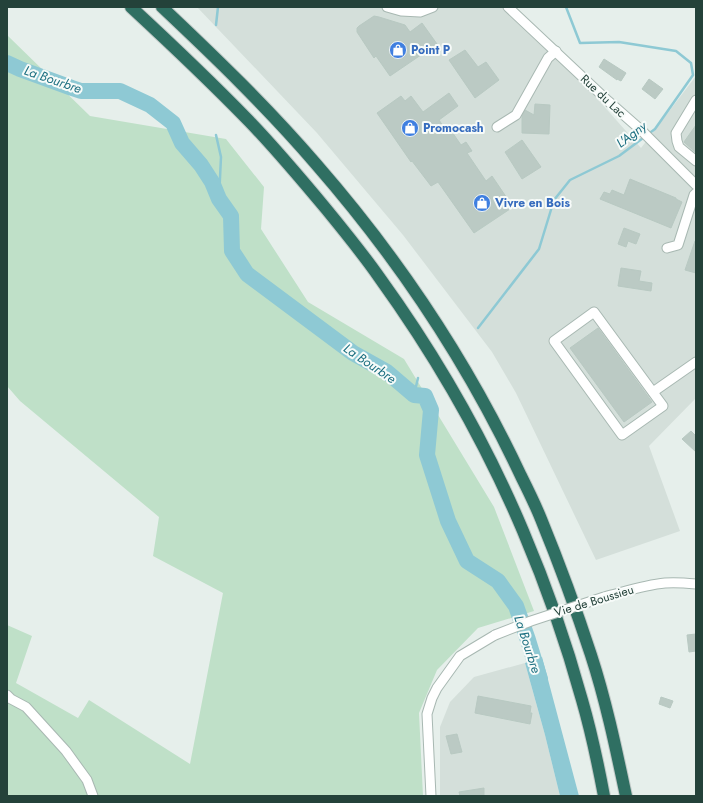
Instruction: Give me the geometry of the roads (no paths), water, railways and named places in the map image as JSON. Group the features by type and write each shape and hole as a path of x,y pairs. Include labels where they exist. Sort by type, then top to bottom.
{"highway":[{"path":"130,7 199,71 251,123 301,178 379,276 450,385 494,468 523,530 546,588 583,702 604,796"},
{"path":"162,7 266,108 316,164 395,262 441,331 466,372 510,452 540,517 563,574 602,692 626,796"}],"street":[{"path":"387,7 401,11 411,9 420,12 433,7"},
{"name":"Rue du Lac","path":"508,7 694,180"},
{"path":"497,127 516,115 548,58 556,51"},
{"path":"696,100 676,134 679,147 696,161"},
{"path":"667,248 678,244 694,195 696,193"},
{"path":"594,312 653,392 663,406 622,435 554,341 594,312"},
{"path":"653,392 696,362"},
{"name":"Vie de Boussieu","path":"431,796 427,714 436,688 460,656 495,636 531,621 604,597 649,585 666,583 696,584"},
{"path":"8,699 26,707 66,751 87,780 93,796"}],"water":[{"path":"542,657 579,796 560,796 525,663"}],"waterway":[{"path":"216,25 218,7"},
{"name":"L'Agny","path":"478,328 539,249 554,200 570,180 619,156 655,129 693,75 691,63 676,51 619,42 580,43 566,7"},
{"name":"La Bourbre","path":"7,63 81,91 120,91 150,105 173,123 182,143 201,165 212,182 219,199 231,216 232,251 247,274 353,353 387,372 414,395 425,396 431,410 427,455 448,521 467,561 498,581 516,606 540,679"},
{"path":"216,135 221,157 219,199"},
{"name":"L'Agny","path":"414,395 418,378"}],"place":[{"name":"Point P","path":"398,50"},
{"name":"Promocash","path":"410,128"},
{"name":"Vivre en Bois","path":"482,203"}]}
